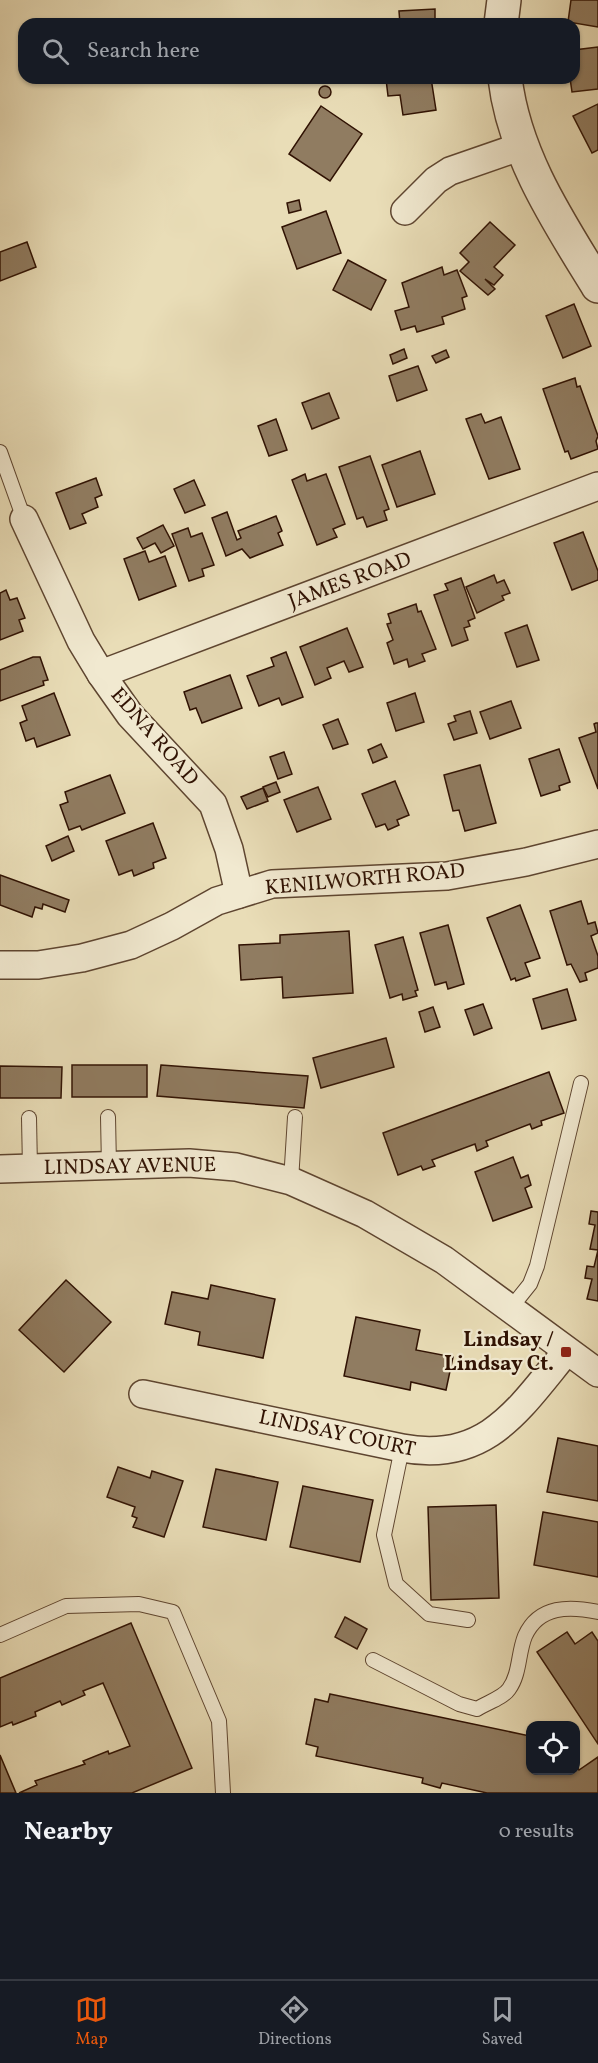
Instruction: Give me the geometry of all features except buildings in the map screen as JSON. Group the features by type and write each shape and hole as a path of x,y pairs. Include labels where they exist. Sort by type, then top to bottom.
{"street":[{"path":"502,18 504,0"},
{"path":"506,84 508,106 536,180 598,286"},
{"path":"405,211 436,180 450,171 522,146"},
{"name":"JAMES ROAD","path":"101,674 598,486"},
{"name":"EDNA ROAD","path":"24,519 81,641 101,674 130,715 213,804 229,849 238,894"},
{"name":"KENILWORTH ROAD","path":"0,965 38,965 82,958 131,945 217,901 272,884 447,876 526,862 598,843"},
{"name":"LINDSAY AVENUE","path":"0,1169 189,1163 236,1167 291,1181 365,1214 444,1260 566,1352 598,1373"},
{"name":"LINDSAY COURT","path":"143,1394 402,1448 439,1452 470,1445 495,1432 510,1418 566,1352"}],"lane":[{"path":"0,452 24,519"},
{"path":"510,1309 530,1284 537,1266 580,1083"},
{"path":"108,1117 109,1166"},
{"path":"291,1181 295,1117"},
{"path":"29,1118 30,1168"},
{"path":"402,1448 384,1535 396,1584 429,1614 468,1620"},
{"path":"0,1635 66,1606 139,1604 172,1612 219,1721 223,1793"},
{"path":"373,1660 459,1704 477,1709 507,1692 514,1679 525,1636 532,1625 559,1607 598,1612"}],"place":[{"name":"Lindsay / Lindsay Ct.","path":"566,1352"}]}
